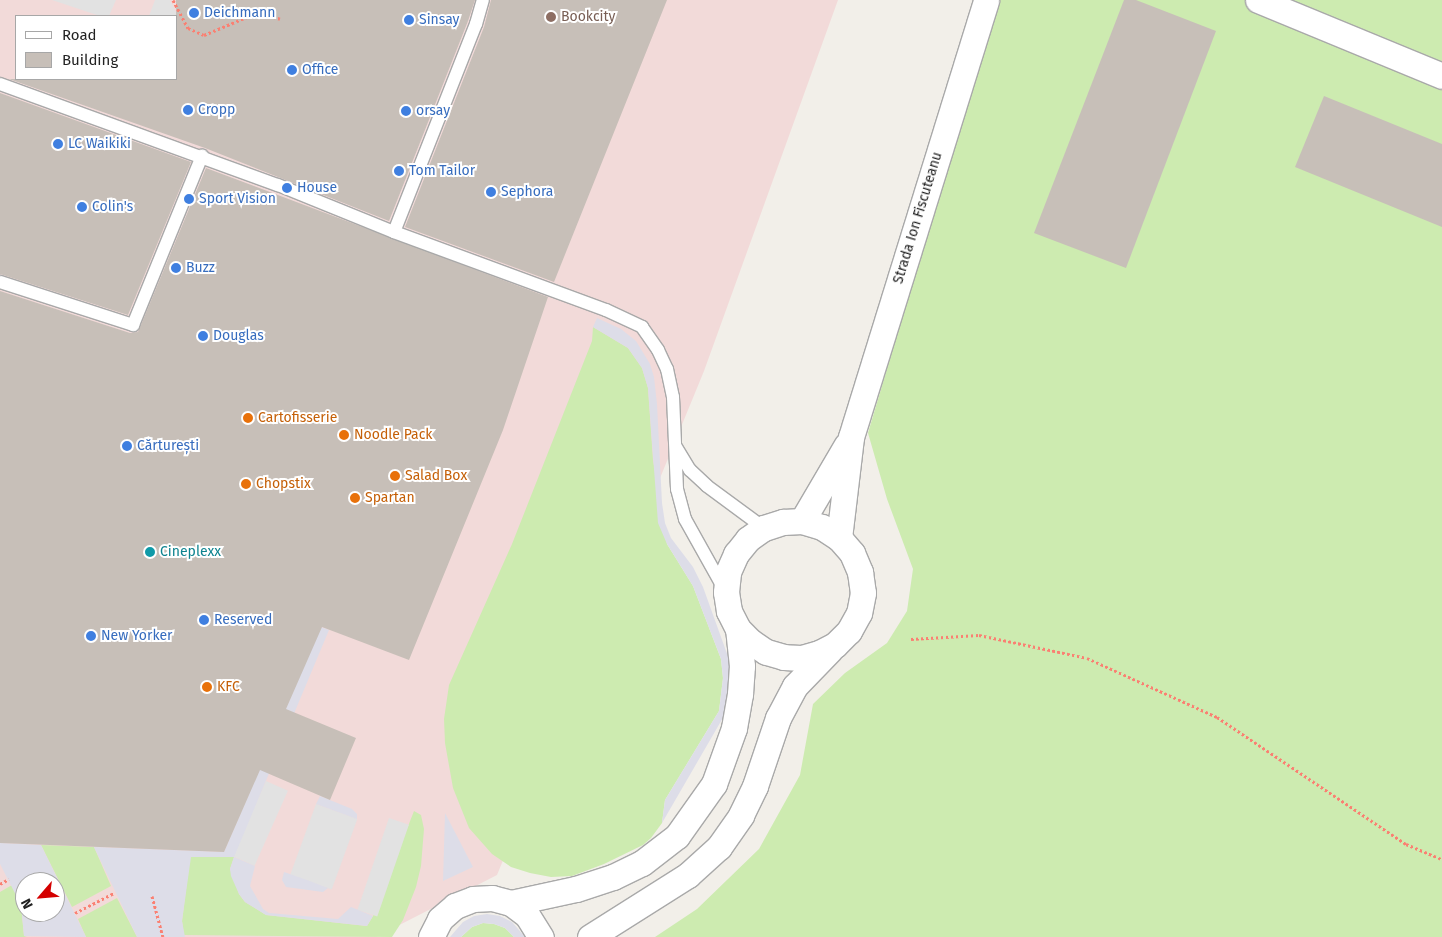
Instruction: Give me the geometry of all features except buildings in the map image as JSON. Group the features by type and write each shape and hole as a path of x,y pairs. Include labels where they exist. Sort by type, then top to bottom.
{"street":[{"name":"Strada Ion Fiscuteanu","path":"839,538 851,437 986,0"},
{"path":"1258,0 1442,76"},
{"name":"Strada Ion Fiscuteanu","path":"802,521 851,437"},
{"path":"590,937 688,875 719,847 741,815 755,786 778,718 795,686 835,645 849,630 859,613 863,593 860,572 852,553 839,538 822,527 802,521 783,522 764,528 748,539 736,554 728,572 726,592 729,611 738,629 751,642 766,652 784,657 801,658 819,653 835,645"},
{"path":"511,903 576,889 614,877 642,863 677,836 714,784 734,728 740,694 742,666 738,629"},
{"path":"431,937 440,919 455,906 473,899 492,898 511,903 527,914 541,937"}],"lane":[{"path":"394,232 476,24 483,0"},
{"path":"0,84 309,196 394,232 606,310 642,328 658,350 667,369 673,397 677,489 685,518 726,592"},
{"path":"0,282 133,325 202,156"},
{"path":"676,447 690,470 707,486 764,528"}],"path":[{"path":"173,0 188,28 204,35 259,12 280,19"},
{"path":"911,638 979,635 1087,658 1216,717 1406,844 1442,860"},
{"path":"0,884 9,879"},
{"path":"75,913 114,893"},
{"path":"152,896 163,937"}],"shaded area":[{"path":"0,0 838,0 704,371 497,875 376,937 7,937 0,934"},
{"path":"52,0 116,0 109,15 97,15"},
{"path":"155,0 170,0 177,15 149,15"},
{"path":"597,318 621,329 636,341 650,364 654,377 657,404 662,503 665,523 671,538 693,567 703,587 730,662 730,681 724,716 662,823 665,800 719,711 723,678 721,659 693,586 667,544 658,523 648,388 642,368 628,348 593,327"},
{"path":"321,627 329,630 234,857 191,857 182,921 185,937 137,937 94,847 224,852"},
{"path":"266,781 288,791 255,866 233,856"},
{"path":"320,796 352,809 357,814 357,819 316,804"},
{"path":"316,804 357,819 332,890 290,874"},
{"path":"445,813 473,867 443,881"},
{"path":"389,818 409,825 377,917 357,910"},
{"path":"0,843 41,845 54,872 15,872 15,893 0,864"},
{"path":"234,857 255,866 250,886 263,909 269,913 338,919 351,907 373,916 367,926 266,915 245,902 239,894 230,869"},
{"path":"284,872 328,888 323,892 286,887 282,880"},
{"path":"65,894 86,937 24,936 23,922 65,922"},
{"path":"487,914 500,916 512,922 525,937 514,937 505,928 483,923 472,927 461,937 450,937 463,922 474,916"}],"green space":[{"path":"996,0 1442,0 1442,937 655,937 697,909 759,849 800,775 813,704 845,673 887,643 907,611 913,569 887,499 868,433"},
{"path":"593,327 628,348 642,368 648,388 653,460 667,544 693,586 721,659 723,678 719,711 665,800 662,823 651,838 643,845 604,864 572,876 551,877 511,867 492,854 469,828 453,788 445,743 444,719 449,685 512,544 592,341"},
{"path":"414,811 421,815 424,829 421,866 416,887 403,920 392,937 184,935 182,921 190,857 234,857 230,869 239,894 245,902 266,915 367,926 373,916"},
{"path":"41,845 94,847 111,886 72,907 65,893 65,872 54,872"},
{"path":"12,885 15,892 15,922 23,922 24,936 27,937 0,937 0,892"},
{"path":"117,898 137,937 86,937 78,919"},
{"path":"483,923 505,928 514,937 461,937 472,927"}],"place":[{"name":"Deichmann","path":"194,13"},
{"name":"Bookcity","path":"551,17"},
{"name":"Sinsay","path":"409,20"},
{"name":"Office","path":"292,70"},
{"name":"Cropp","path":"188,110"},
{"name":"orsay","path":"406,111"},
{"name":"LC Waikiki","path":"58,144"},
{"name":"Tom Tailor","path":"399,171"},
{"name":"House","path":"287,188"},
{"name":"Sephora","path":"491,192"},
{"name":"Sport Vision","path":"189,199"},
{"name":"Colin's","path":"82,207"},
{"name":"Buzz","path":"176,268"},
{"name":"Douglas","path":"203,336"},
{"name":"Cartofisserie","path":"248,418"},
{"name":"Noodle Pack","path":"344,435"},
{"name":"Cărturești","path":"127,446"},
{"name":"Salad Box","path":"395,476"},
{"name":"Chopstix","path":"246,484"},
{"name":"Spartan","path":"355,498"},
{"name":"Cineplexx","path":"150,552"},
{"name":"Reserved","path":"204,620"},
{"name":"New Yorker","path":"91,636"},
{"name":"KFC","path":"207,687"}]}
